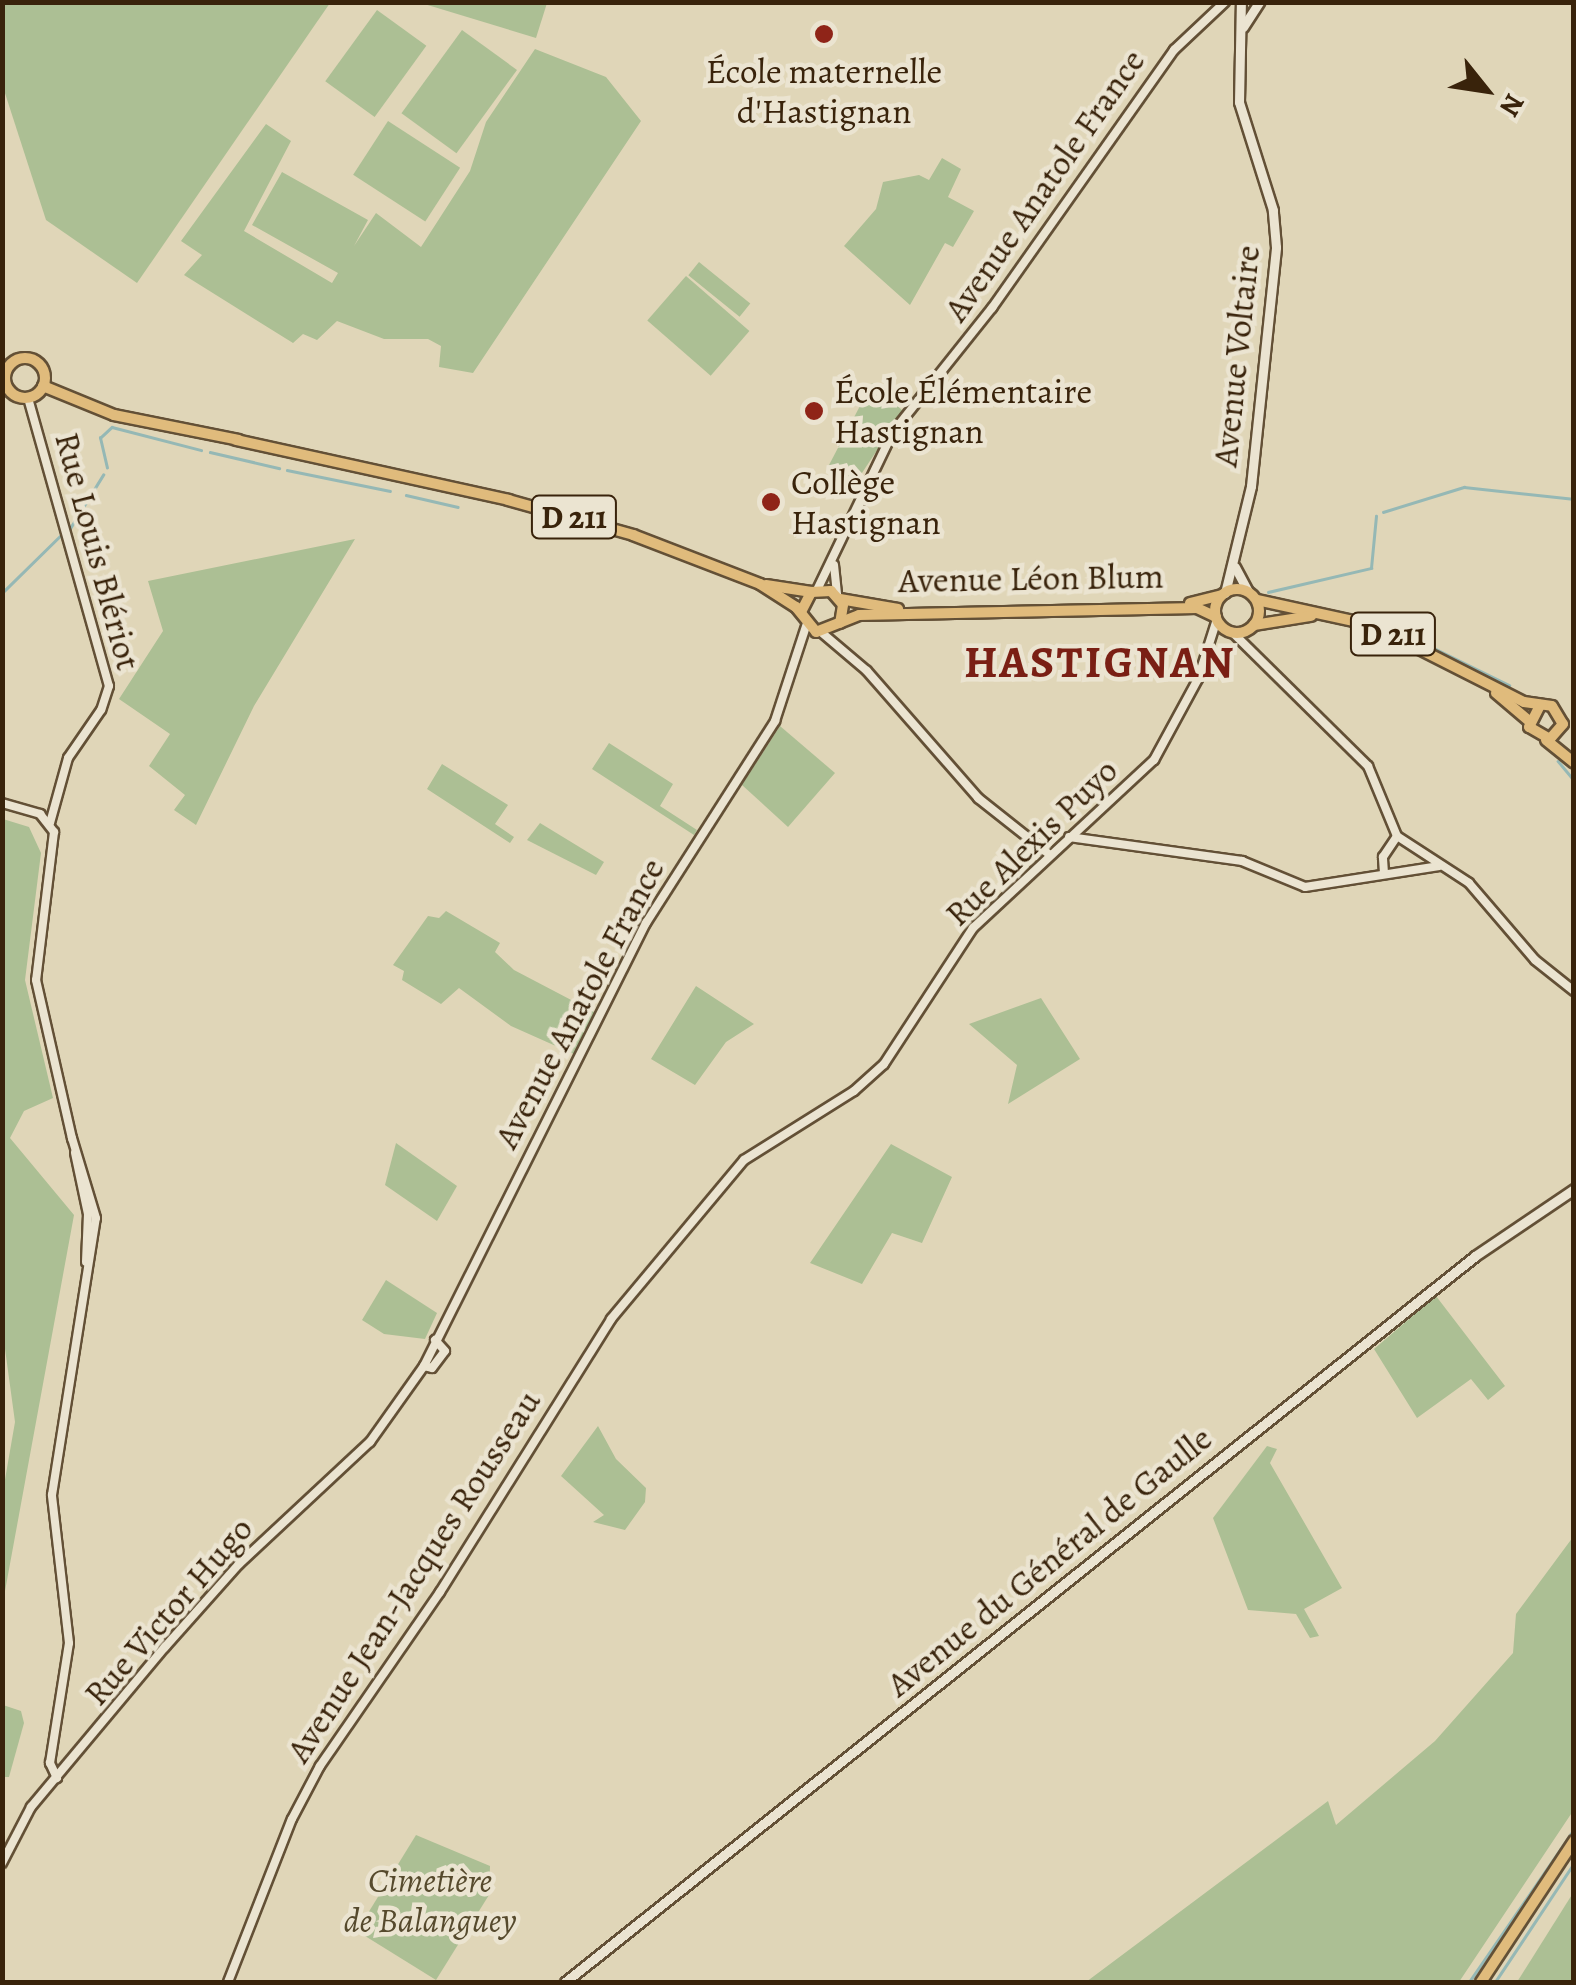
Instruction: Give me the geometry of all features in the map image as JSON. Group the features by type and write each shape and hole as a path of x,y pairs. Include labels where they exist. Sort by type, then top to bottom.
{"main road":[{"name":"Avenue Voltaire","path":"1224,594 1251,486 1276,247 1273,210 1239,102 1238,38 1242,7 1259,2"},
{"path":"28,358 43,370 43,386 28,398 16,396 4,380 10,364 28,358"},
{"name":"D 211","path":"43,386 114,415 573,516 760,584 814,591"},
{"path":"1234,564 1257,600 1253,626 1230,631 1217,618 1224,594 1248,591"},
{"name":"D 211","path":"760,584 800,613"},
{"path":"814,591 800,613 814,630"},
{"name":"Avenue Léon Blum","path":"814,591 934,610 1191,603 1224,594"},
{"path":"836,627 839,597"},
{"name":"D 211","path":"1257,600 1372,625 1540,706"},
{"name":"Avenue Léon Blum","path":"814,630 836,627 860,615 1197,608 1217,618"},
{"name":"D 211","path":"1253,626 1305,615 1368,629 1472,678 1528,722"},
{"path":"1540,706 1556,708 1574,760 1528,722 1540,706"},
{"path":"1545,739 1562,729"},
{"name":"Avenue du Général de Gaulle","path":"565,1982 1475,1256 1574,1189"},
{"path":"1481,1982 1574,1841"}],"street":[{"name":"Avenue Anatole France","path":"814,591 879,454 1162,66 1190,30 1224,2"},
{"name":"Rue Louis Blériot","path":"28,398 109,686 101,710 68,758 50,823 55,845 36,980 88,1214 86,1280 52,1494 69,1643 50,1763 56,1778"},
{"name":"Avenue Anatole France","path":"839,597 831,576 844,534 915,407"},
{"name":"Rue Alexis Puyo","path":"688,1223 744,1160 854,1091 884,1064 974,928 1154,760 1198,679 1217,618"},
{"path":"1250,648 1253,626"},
{"path":"836,627 836,644"},
{"name":"Avenue Anatole France","path":"424,1366 432,1368 445,1350 435,1340 501,1204 588,1049 646,923 775,721 802,642 814,630"},
{"path":"814,630 836,644 884,688 958,778 1050,854"},
{"path":"1211,639 1230,631 1250,648 1368,766 1397,836 1475,889 1528,952 1574,991"},
{"path":"2,803 50,823"},
{"path":"1384,872 1382,857 1397,836"},
{"path":"1069,837 1242,861 1306,887 1441,866"},
{"name":"Avenue Jean-Jacques Rousseau","path":"228,1982 292,1819 320,1766 440,1592 611,1319 688,1223"},
{"name":"Rue Victor Hugo","path":"4,1861 24,1818 56,1778 238,1564 370,1442 424,1366"}],"green space":[{"path":"2,3 330,3 137,283 46,220 3,87"},
{"path":"421,3 547,3 536,38"},
{"path":"377,10 426,46 375,117 325,81"},
{"path":"462,30 517,70 456,153 401,113"},
{"path":"535,49 606,77 641,121 473,373 439,367 441,346 428,339 384,339 337,321 317,340 303,334 293,343 184,275 202,255 181,241 266,124 291,141 244,231 332,283 338,273 252,225 282,172 368,220 354,246 376,213 421,247 470,171 486,122"},
{"path":"388,121 460,168 425,222 353,175"},
{"path":"942,158 961,169 948,197 974,211 953,247 945,243 910,305 844,246 876,209 883,182 919,175 929,180"},
{"path":"699,262 750,304 740,317 688,275"},
{"path":"686,276 749,331 711,376 647,321"},
{"path":"872,383 903,411 856,482 829,465"},
{"path":"355,539 254,706 196,825 174,810 185,795 149,766 170,734 119,699 163,631 148,581"},
{"path":"780,726 835,773 788,827 742,785"},
{"path":"609,743 673,784 660,806 697,830 694,835 592,769"},
{"path":"442,764 508,805 495,824 514,837 510,843 427,789"},
{"path":"3,819 29,827 41,853 25,980 53,1098 24,1111 10,1138 74,1215 3,1602 3,1491 15,1422 2,1327"},
{"path":"540,823 604,862 596,875 527,840"},
{"path":"446,911 500,943 495,952 514,970 596,1013 576,1055 511,1026 459,988 441,1004 402,980 404,971 393,965 428,916 439,918"},
{"path":"696,986 754,1024 726,1042 695,1085 651,1059"},
{"path":"1041,998 1080,1059 1008,1104 1017,1065 969,1024"},
{"path":"396,1143 457,1186 437,1221 385,1185"},
{"path":"891,1144 952,1177 922,1243 892,1233 862,1284 810,1263"},
{"path":"386,1280 437,1313 425,1339 384,1334 362,1320"},
{"path":"1436,1296 1505,1386 1488,1400 1471,1379 1417,1418 1374,1349"},
{"path":"598,1426 616,1459 646,1488 645,1502 625,1530 593,1522 604,1515 561,1476"},
{"path":"1267,1446 1277,1449 1270,1463 1342,1588 1304,1609 1319,1636 1310,1638 1296,1614 1248,1610 1213,1518"},
{"path":"1573,1537 1573,1811 1459,1982 1086,1982 1328,1801 1336,1825 1435,1741 1513,1653 1516,1614"},
{"path":"3,1705 21,1711 24,1723 9,1777 3,1777"},
{"name":"Cimetière de Balanguey","path":"416,1835 490,1866 489,1895 436,1980 357,1931"},
{"path":"1573,1893 1573,1982 1517,1982"}],"waterway":[{"path":"107,468 100,438 112,427 201,450"},
{"path":"210,452 279,468"},
{"path":"287,470 390,491"},
{"path":"69,530 103,475"},
{"path":"1383,512 1464,487 1574,499"},
{"path":"406,495 458,507"},
{"path":"1268,592 1371,568 1376,516"},
{"path":"2,593 60,536"},
{"path":"1381,622 1509,685"},
{"path":"1558,761 1574,780"},
{"path":"1469,1982 1574,1829"},
{"path":"1495,1982 1574,1863"}],"place":[{"name":"École maternelle d'Hastignan","path":"824,34"},
{"name":"École Élémentaire Hastignan","path":"814,411"},
{"name":"Collège Hastignan","path":"771,502"}],"district":[{"name":"HASTIGNAN","path":"1100,663"}]}
